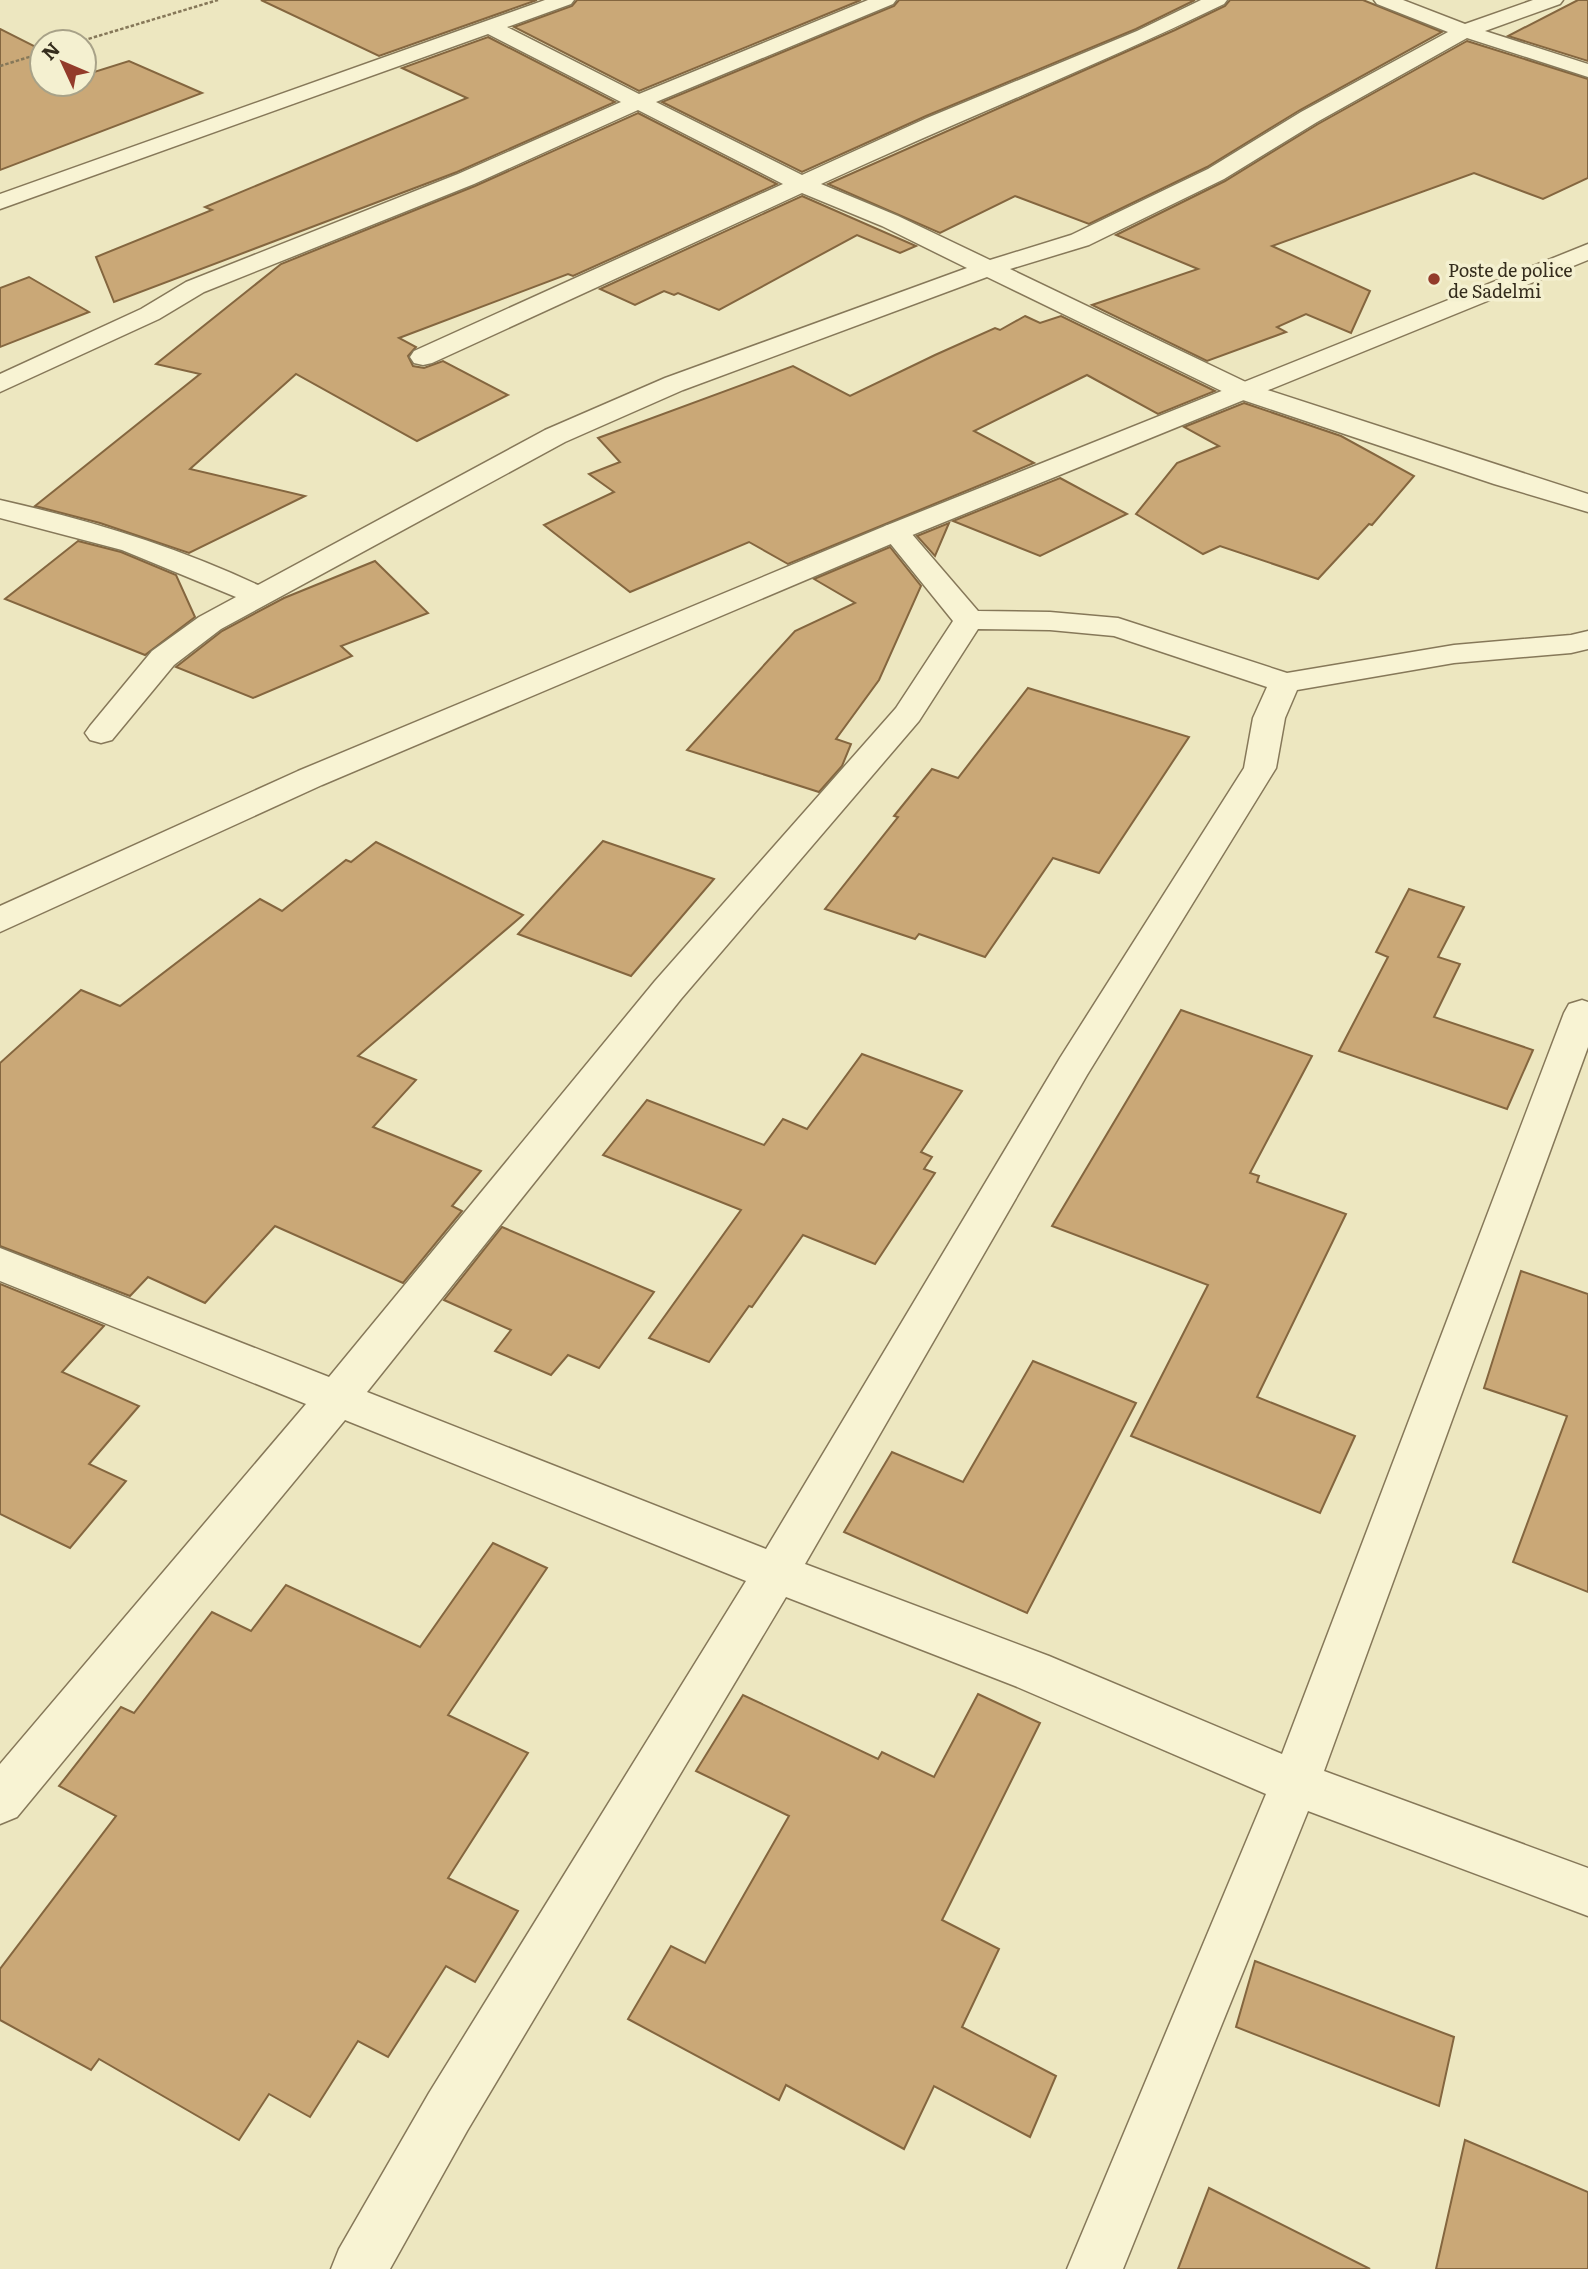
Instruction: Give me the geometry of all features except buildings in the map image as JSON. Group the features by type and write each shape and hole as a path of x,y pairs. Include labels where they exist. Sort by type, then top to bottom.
{"street":[{"path":"0,202 564,0"},
{"path":"0,384 138,320 195,287 466,179 638,102 886,0"},
{"path":"424,357 934,123 1144,35 1217,0"},
{"path":"1384,0 1465,32 1588,71"},
{"path":"102,733 163,658 210,623 555,436 674,384 989,268 1080,240 1216,174 1309,117 1465,32 1553,0"},
{"path":"489,27 801,184 989,268 1243,391 1504,478 1588,503"},
{"path":"0,920 310,778 895,532 1588,251"},
{"path":"0,509 153,550 203,569 258,596"},
{"path":"895,532 969,620 1050,621 1118,627 1285,683 1454,653 1571,644 1588,640"},
{"path":"0,1801 338,1397 668,990 908,714 969,620"},
{"path":"359,2269 447,2112 776,1573 1073,1067 1260,768 1269,719 1285,683"},
{"path":"1095,2269 1295,1783 1582,1013"},
{"path":"0,1264 776,1573 1032,1671 1295,1783 1588,1892"}],"path":[{"path":"98,36 218,0"},
{"path":"0,66 28,57"}],"place":[{"name":"Poste de police de Sadelmi","path":"1434,279"}]}
